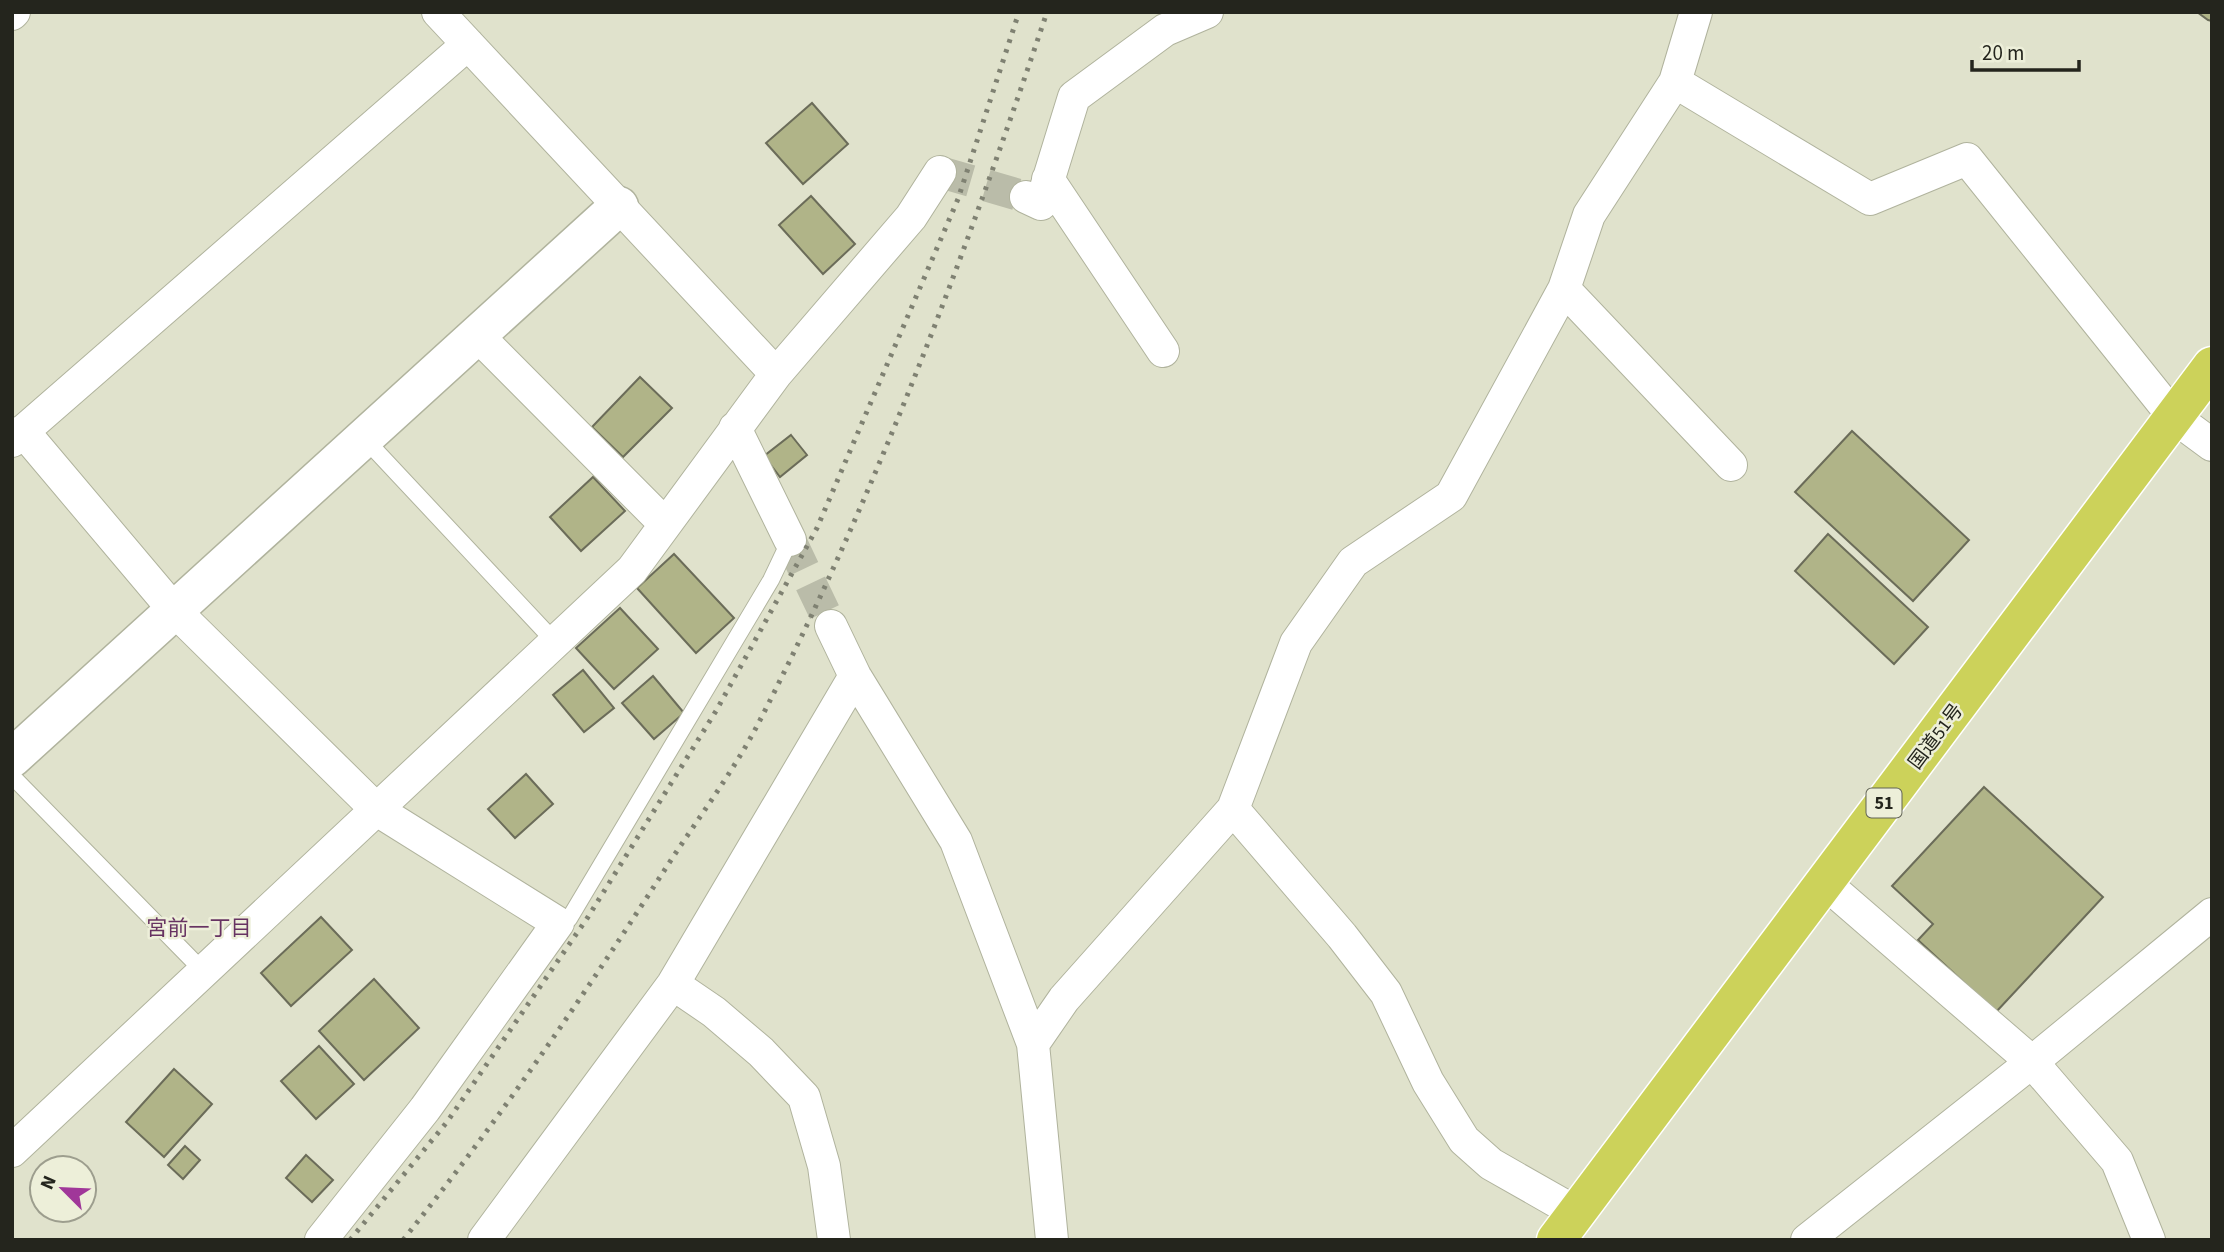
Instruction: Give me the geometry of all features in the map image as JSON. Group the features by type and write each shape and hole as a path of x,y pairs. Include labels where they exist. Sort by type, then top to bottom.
{"highway":[{"name":"国道51号","path":"1566,1227 2212,366"}],"street":[{"path":"438,12 776,374"},
{"path":"1163,351 1037,188 1074,97 1165,30 1207,12"},
{"path":"1033,1044 1063,999 1233,809 1296,643 1353,562 1451,496 1564,289 1589,215 1675,82 1696,12"},
{"path":"321,1240 425,1109 558,923 377,810 174,610 18,436 468,44"},
{"path":"1675,82 1870,199 1967,159 2174,417 2212,445"},
{"path":"12,1151 632,570 776,374 911,217 940,172"},
{"path":"12,758 619,206"},
{"path":"1564,289 1731,466"},
{"path":"477,335 665,524"},
{"path":"735,428 790,540"},
{"path":"831,626 855,676 956,841 1033,1044 1052,1240"},
{"path":"484,1240 673,984 855,676"},
{"path":"1233,809 1342,936 1385,993 1428,1082 1464,1140 1566,1227"},
{"path":"1825,883 2032,1062 2117,1161 2149,1240"},
{"path":"1807,1240 2032,1062 2212,914"},
{"path":"673,984 714,1012 761,1052 804,1097 824,1166 834,1240"}],"lane":[{"path":"364,438 555,642"},
{"path":"558,923 569,919 771,580 790,540"},
{"path":"12,776 205,973"}],"building":[{"path":"2197,12 2212,12 2212,21 2208,20"},
{"path":"812,103 848,144 803,184 766,143"},
{"path":"811,196 855,244 823,274 779,225"},
{"path":"640,377 672,408 623,457 592,427"},
{"path":"1852,431 1969,540 1913,601 1795,492"},
{"path":"791,435 807,455 780,477 764,456"},
{"path":"593,477 625,511 581,551 550,517"},
{"path":"1828,534 1928,627 1894,664 1795,571"},
{"path":"674,554 734,618 696,653 637,588"},
{"path":"620,608 658,649 614,689 576,648"},
{"path":"583,670 614,708 584,732 553,695"},
{"path":"653,676 684,713 654,739 622,703"},
{"path":"526,774 553,804 515,838 488,809"},
{"path":"1984,787 2103,897 1996,1012 1918,940 1933,924 1892,886"},
{"path":"321,917 352,950 291,1006 261,973"},
{"path":"374,979 419,1028 364,1080 319,1031"},
{"path":"319,1046 354,1084 316,1119 281,1081"},
{"path":"174,1069 212,1104 164,1157 126,1122"},
{"path":"185,1146 200,1160 183,1179 168,1165"},
{"path":"306,1155 333,1180 312,1202 286,1178"}],"tunnel":[{"path":"940,172 1026,197"},
{"path":"790,540 831,626"}],"railway":[{"path":"350,1240 447,1122 588,917 716,711 817,528 958,199 1019,12"},
{"path":"403,1240 472,1151 569,1014 723,782 757,726 841,552 916,375 984,194 1047,12"}],"district":[{"name":"宮前一丁目","path":"199,928"}]}
